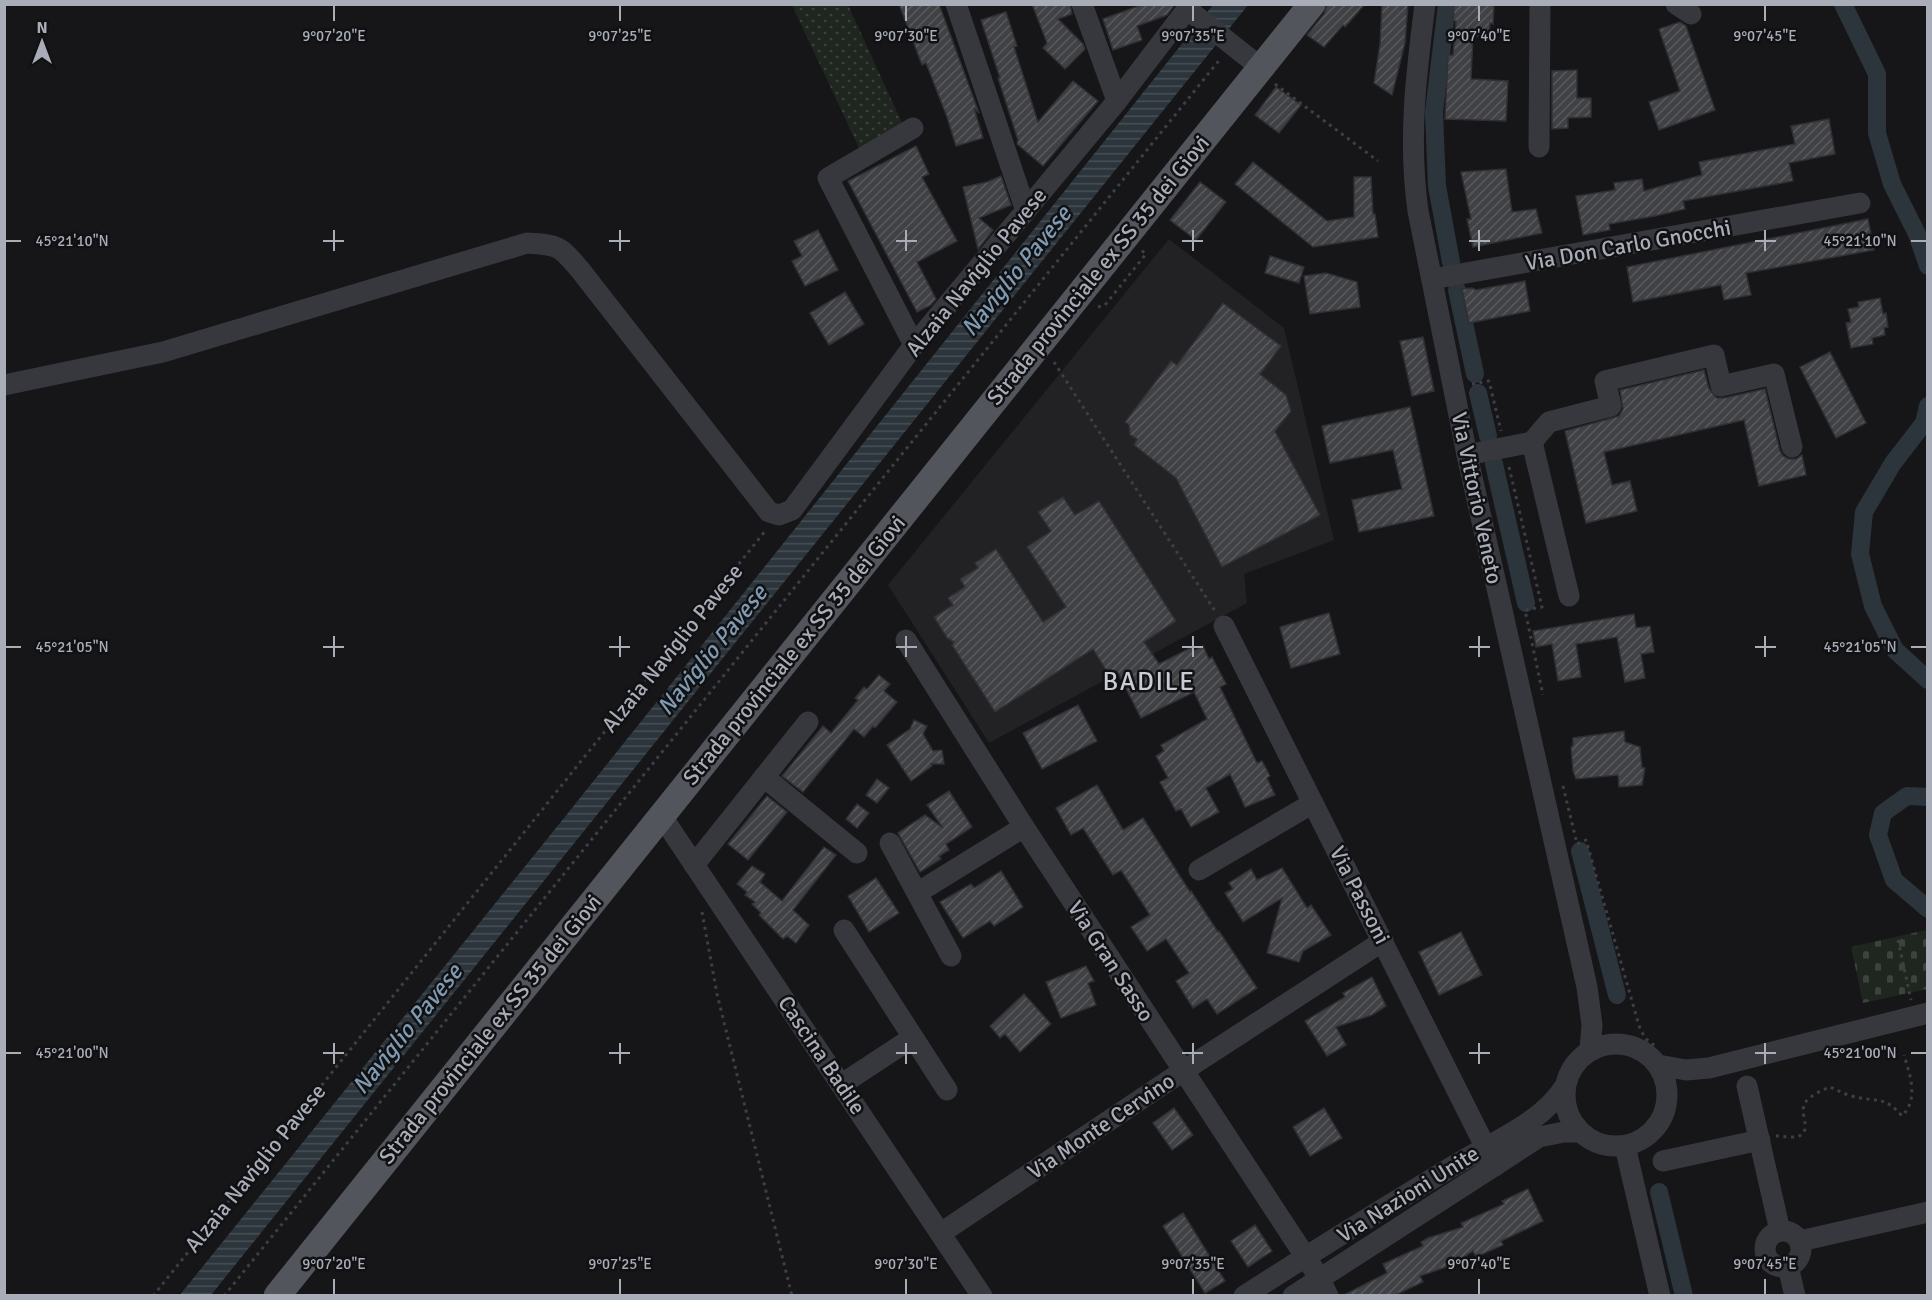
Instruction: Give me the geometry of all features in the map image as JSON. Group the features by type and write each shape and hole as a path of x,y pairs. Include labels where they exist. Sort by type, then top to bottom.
{"main road":[{"name":"Strada provinciale ex SS 35 dei Giovi","path":"278,1296 661,815 1266,74 1312,4"}],"street":[{"path":"956,4 1026,211"},
{"path":"1082,4 1118,101"},
{"name":"Via Vittorio Veneto","path":"1425,4 1414,100 1413,162 1418,211 1467,455 1587,987 1592,1025 1590,1050"},
{"path":"1539,147 1540,4"},
{"path":"1191,10 1266,74"},
{"name":"Alzaia Naviglio Pavese","path":"778,515 792,510 914,345 1191,10"},
{"path":"913,128 828,178 914,345"},
{"name":"Via Don Carlo Gnocchi","path":"1432,279 1860,203"},
{"path":"4,385 163,352 527,243 553,244 562,249 581,271 770,512 778,515"},
{"path":"1467,455 1532,442 1549,422 1611,406 1605,381 1714,355 1721,386 1774,374 1792,447"},
{"path":"1532,442 1569,596"},
{"name":"Via Passoni","path":"1224,626 1495,1166"},
{"name":"Via Gran Sasso","path":"906,640 1024,827 1324,1287"},
{"path":"694,865 808,722"},
{"path":"764,777 857,853"},
{"path":"1199,870 1313,803"},
{"name":"Cascina Badile","path":"661,815 982,1296"},
{"path":"917,893 1024,827"},
{"path":"890,843 951,956"},
{"path":"844,930 947,1090"},
{"name":"Via Monte Cervino","path":"941,1233 1383,941"},
{"name":"Via Vittorio Veneto","path":"1587,987 1604,1021 1619,1043"},
{"path":"1659,1057 1668,1098 1664,1115 1654,1129 1641,1140 1625,1146 1609,1146 1593,1141 1580,1132 1570,1119 1565,1103 1565,1086 1569,1072 1578,1059 1590,1050 1604,1045 1619,1043 1634,1047 1659,1057 1686,1070 1709,1068 1921,1015"},
{"path":"842,1084 912,1038"},
{"path":"1668,1098 1709,1068"},
{"name":"Via Nazioni Unite","path":"1244,1296 1540,1114 1557,1099 1565,1086"},
{"path":"1748,1086 1780,1231"},
{"name":"Via Nazioni Unite","path":"1293,1296 1324,1287 1539,1137 1564,1132 1580,1132"},
{"path":"1663,1161 1760,1138"},
{"path":"1625,1146 1660,1296"},
{"path":"1800,1241 1928,1212"},
{"path":"1780,1231 1791,1232 1800,1241 1802,1246 1800,1257 1788,1266 1782,1267 1772,1263 1766,1253 1766,1242 1780,1231"},
{"path":"1788,1266 1795,1296"}],"path":[{"path":"224,1296 1232,45"},
{"path":"1266,74 1378,161"},
{"path":"1091,308 1105,305 1146,254 1139,248"},
{"path":"1052,358 1224,626"},
{"path":"1469,374 1471,384 1489,381 1542,607 1525,610 1545,704"},
{"name":"Alzaia Naviglio Pavese","path":"153,1296 778,515"},
{"path":"1562,782 1577,844 1586,840 1641,1033 1659,1057"},
{"path":"701,904 717,994 792,1296"},
{"path":"1898,940 1921,1015"},
{"path":"1760,1138 1798,1137 1803,1134 1805,1128 1802,1110 1805,1101 1830,1087 1850,1095 1886,1102 1893,1105 1902,1116 1906,1112 1913,1089 1904,1055"}],"shaded area":[{"path":"1169,239 1284,328 1334,540 1244,574 1247,603 989,743 888,585"}],"green space":[{"path":"792,5 848,5 902,123 859,148"},
{"path":"1926,930 1927,989 1863,1003 1851,947"}],"water":[{"name":"Naviglio Pavese","path":"1213,5 1248,5 211,1295 179,1296 564,818"}],"building":[{"path":"899,4 939,4 979,113 974,108 983,138 956,146 926,63 922,65"},
{"path":"1032,4 1070,4 1072,14 1058,19 1083,44 1085,49 1065,69 1043,48 1047,43"},
{"path":"1144,4 1175,4 1167,15 1137,26 1142,40 1113,50 1103,19"},
{"path":"1327,4 1365,4 1324,47 1307,35 1324,14"},
{"path":"1382,4 1408,4 1405,43 1392,95 1374,83 1380,44"},
{"path":"1454,4 1494,4 1493,24 1490,23 1489,37 1473,36 1471,79 1508,81 1506,121 1445,119 1448,55 1453,55 1456,21 1453,21"},
{"path":"1006,12 1017,46 1014,47 1038,122 1073,81 1098,101 1043,166 1017,144 1018,140 998,78 1000,78 981,20"},
{"path":"1680,22 1686,26 1715,110 1659,130 1649,102 1680,91 1659,29"},
{"path":"1577,70 1577,98 1591,98 1591,117 1568,118 1568,128 1552,129 1552,71"},
{"path":"1276,87 1301,105 1279,133 1255,115"},
{"path":"1829,119 1835,154 1789,163 1793,181 1683,201 1685,209 1609,224 1610,230 1583,235 1576,196 1615,190 1614,183 1642,179 1644,191 1702,175 1699,162 1795,144 1791,126"},
{"path":"916,146 929,174 922,177 957,241 917,262 936,299 931,305 917,312 848,181"},
{"path":"1253,162 1327,221 1354,217 1354,177 1371,177 1373,214 1375,214 1378,237 1313,247 1235,184"},
{"path":"1506,169 1512,212 1536,209 1542,233 1473,247 1467,219 1471,219 1461,172"},
{"path":"1001,176 1011,205 979,218 993,230 978,249 963,187 987,182"},
{"path":"1200,182 1226,202 1196,240 1170,220"},
{"path":"1868,219 1874,250 1746,273 1751,295 1724,300 1721,285 1633,302 1627,267"},
{"path":"818,230 838,270 805,286 792,261 802,256 794,241"},
{"path":"1270,256 1304,267 1299,283 1265,273"},
{"path":"1326,273 1357,282 1360,307 1310,314 1304,276"},
{"path":"1525,281 1530,311 1469,323 1462,289 1476,290"},
{"path":"845,292 864,324 829,345 810,313"},
{"path":"1880,298 1888,327 1884,328 1885,335 1872,338 1873,344 1851,348 1846,323 1851,322 1848,309 1859,307 1858,302"},
{"path":"1223,303 1281,346 1260,374 1286,395 1291,411 1275,431 1320,515 1222,567 1176,478 1134,445 1137,439 1130,435 1129,425 1125,422 1171,361 1177,365"},
{"path":"1423,337 1434,391 1412,396 1400,341"},
{"path":"1830,352 1866,423 1836,438 1800,367"},
{"path":"1704,370 1709,389 1717,398 1765,389 1780,451 1789,459 1796,459 1802,455 1806,475 1759,486 1744,420 1604,452 1612,485 1630,481 1637,511 1586,523 1565,431 1619,416 1623,409 1620,390"},
{"path":"1410,407 1434,516 1359,532 1352,500 1402,489 1393,450 1330,463 1322,426"},
{"path":"1063,497 1075,515 1099,501 1176,621 1144,642 1159,664 1192,647 1194,651 1203,646 1209,659 1212,657 1226,684 1220,687 1257,763 1262,761 1270,776 1267,778 1275,795 1245,807 1230,774 1206,788 1219,812 1191,827 1181,809 1176,811 1160,782 1168,778 1156,756 1164,751 1161,745 1207,719 1194,692 1141,718 1117,671 1109,675 1093,649 995,712 952,645 954,642 947,638 934,617 953,605 948,598 965,587 960,579 978,568 975,563 996,549 1043,622 1066,607 1027,547 1051,531 1038,512"},
{"path":"1329,613 1340,654 1291,668 1280,627"},
{"path":"1634,614 1636,628 1650,626 1654,652 1641,654 1645,678 1625,682 1617,637 1576,644 1581,677 1558,681 1552,644 1536,647 1533,631"},
{"path":"879,675 890,684 884,691 897,702 875,728 873,726 864,737 854,729 803,792 782,776 823,726 831,733 858,700 855,698 864,687 867,689"},
{"path":"1078,705 1097,741 1042,769 1023,733"},
{"path":"914,720 927,726 923,734 933,751 942,750 944,764 931,764 932,766 911,781 887,745 910,729"},
{"path":"1624,731 1625,742 1640,747 1642,768 1645,768 1642,785 1619,787 1618,775 1576,779 1571,747 1573,738"},
{"path":"877,779 889,788 877,803 866,795"},
{"path":"1097,785 1123,830 1143,818 1190,892 1257,988 1217,1014 1207,999 1193,1008 1176,981 1189,973 1166,939 1147,951 1131,927 1150,915 1121,870 1113,875 1083,828 1071,835 1056,808"},
{"path":"949,791 972,827 946,844 949,850 939,856 941,859 920,872 898,833 925,815 943,828 927,805"},
{"path":"767,796 787,812 748,860 728,844"},
{"path":"857,804 869,813 857,828 846,819"},
{"path":"824,847 836,855 793,910 809,925 796,943 787,936 783,939 759,915 761,913 752,904 755,902 745,895 747,892 737,884 752,866 765,874 760,882 782,901"},
{"path":"1282,868 1307,908 1311,905 1331,935 1303,951 1299,962 1267,953 1282,898 1243,922 1225,893 1233,889 1229,883 1251,869 1257,880"},
{"path":"1001,871 1023,907 994,926 990,921 963,938 940,902 971,884 974,888"},
{"path":"876,878 899,913 869,932 848,896"},
{"path":"1461,932 1482,975 1439,995 1419,952"},
{"path":"1086,966 1094,981 1088,983 1096,1005 1061,1018 1046,982"},
{"path":"1372,977 1386,1006 1372,1015 1336,1027 1346,1045 1327,1056 1305,1021 1345,997 1343,993"},
{"path":"1024,994 1051,1024 1020,1052 1005,1034 1000,1038 990,1026"},
{"path":"1174,1108 1193,1135 1172,1150 1153,1123"},
{"path":"1324,1108 1342,1138 1310,1156 1293,1127"},
{"path":"1528,1189 1543,1221 1501,1241 1503,1245 1476,1257 1473,1251 1452,1265 1420,1276 1423,1282 1393,1296 1342,1296 1387,1273 1383,1264 1423,1246 1421,1242 1463,1227 1461,1223 1504,1204 1502,1201"},
{"path":"1183,1213 1225,1281 1205,1293 1163,1226"},
{"path":"1255,1225 1272,1251 1248,1267 1231,1241"}],"waterway":[{"path":"1447,4 1434,112 1437,186 1451,262"},
{"path":"1843,4 1877,74 1877,133 1892,184 1917,234 1928,266"},
{"path":"1457,290 1475,374"},
{"path":"1478,393 1488,436"},
{"path":"1928,406 1924,423 1893,463 1864,512 1860,554 1873,606 1895,650 1928,680"},
{"path":"1494,464 1526,603"},
{"path":"1928,797 1907,796 1883,813 1878,835 1894,880 1928,909"},
{"path":"1580,851 1617,995"},
{"path":"1659,1192 1684,1296"}],"district":[{"name":"BADILE","path":"1149,682"}]}
